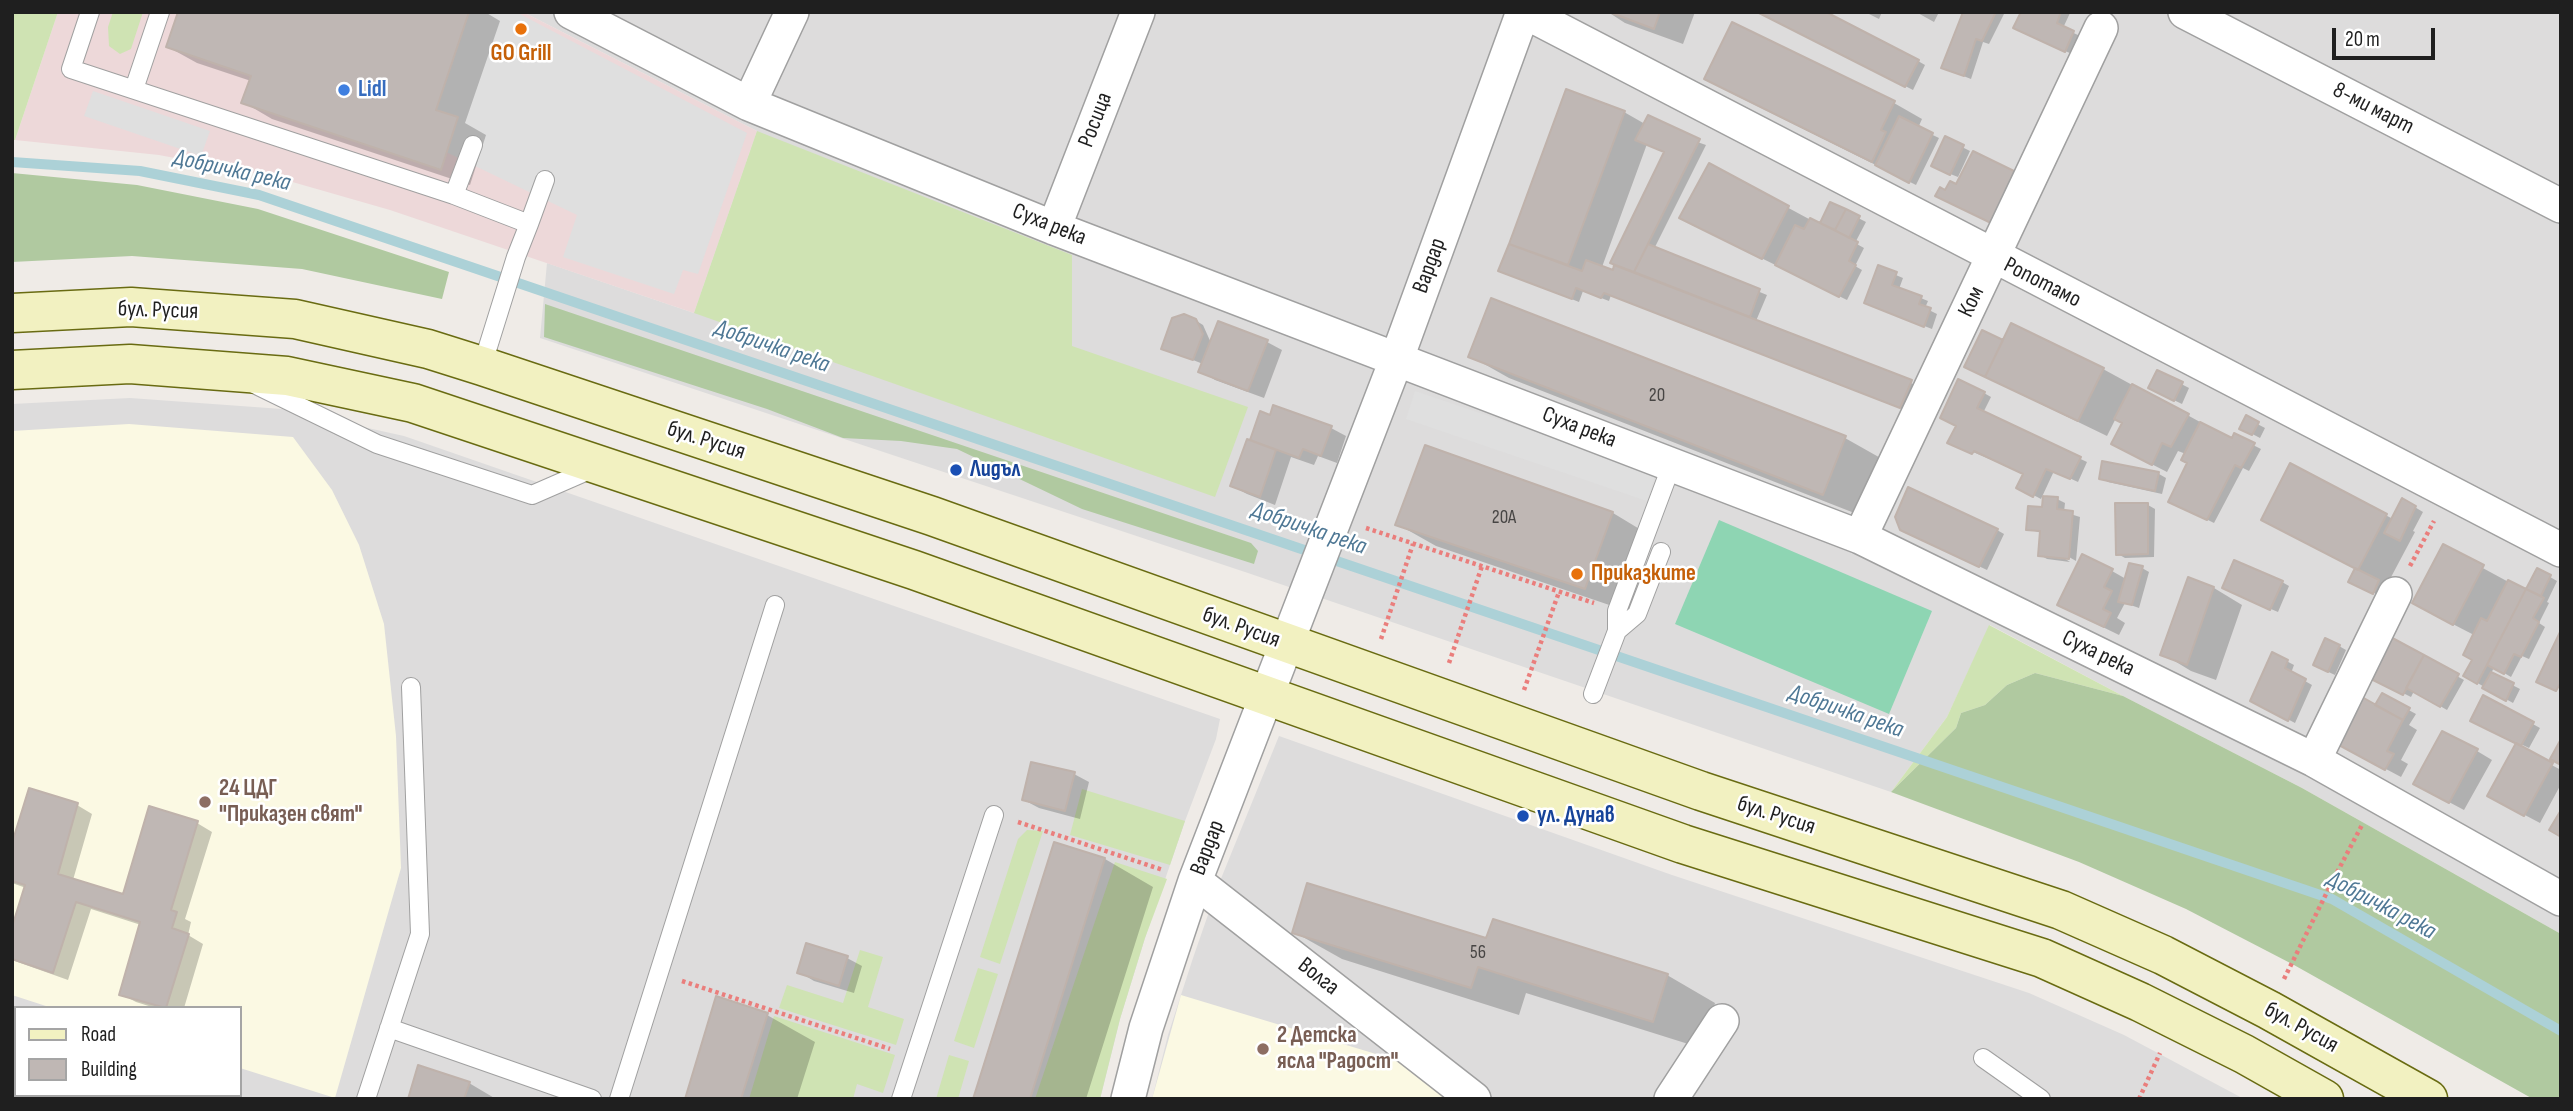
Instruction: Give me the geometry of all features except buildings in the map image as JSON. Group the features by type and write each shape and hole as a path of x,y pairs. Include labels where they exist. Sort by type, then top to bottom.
{"main road":[{"name":"бул. Русия","path":"12,313 131,307 295,319 428,349 482,366 932,516 1701,791 2061,910 2163,955 2269,1010 2428,1099"},
{"path":"12,370 130,364 287,376 413,403 914,570 1683,844 2042,958 2244,1054 2324,1099"}],"street":[{"name":"Суха река","path":"571,12 748,104 1054,228 1860,537 2314,760 2561,900"},
{"path":"748,104 792,12"},
{"name":"Росица","path":"1054,228 1138,12"},
{"name":"Ропотамо","path":"1524,12 2561,550"},
{"name":"Вардар","path":"1128,1099 1146,1028 1195,881 1397,358 1524,12"},
{"name":"8-ми март","path":"2185,12 2561,206"},
{"name":"Ком","path":"1860,537 2101,28"},
{"path":"2314,760 2395,594"},
{"name":"Волга","path":"1195,881 1474,1099"},
{"path":"1671,1099 1722,1021"}],"lane":[{"path":"90,12 71,69 454,195 529,224"},
{"path":"134,89 160,12"},
{"path":"454,195 473,145"},
{"path":"482,366 516,257 545,180"},
{"path":"229,372 377,444 532,495 599,466"},
{"path":"1593,694 1617,631 1617,611 1672,464"},
{"path":"1617,631 1637,614 1661,552"},
{"path":"619,1099 775,605"},
{"path":"366,1099 421,934 411,687"},
{"path":"901,1099 994,815"},
{"path":"389,1028 592,1099"},
{"path":"1983,1058 2041,1099"}],"path":[{"path":"2395,594 2449,492"},
{"path":"1335,518 1617,611"},
{"path":"1393,605 1413,544"},
{"path":"1461,628 1482,566"},
{"path":"1536,655 1559,592"},
{"path":"2302,944 2378,796"},
{"path":"994,815 1195,881"},
{"path":"659,974 915,1057"},
{"path":"2139,1099 2175,1020"}],"shaded area":[{"path":"58,12 523,12 757,131 694,313 390,210 275,177 159,155 15,140"},
{"path":"469,12 516,12 747,133 698,274 683,270 674,294 563,257 577,215 446,152 458,118 436,110"},
{"path":"523,12 2561,12 2561,934 2302,788 1990,625 1947,717 1891,792 1245,572 540,338 547,263 694,313 757,131"},
{"path":"93,91 210,131 201,156 84,116"},
{"path":"1415,391 1656,473 1647,501 1406,419"},
{"path":"130,398 282,409 404,436 1220,719 1216,739 1145,938 1120,1019 1100,1099 12,1099 12,404"},
{"name":"24 ЦДГ \"Приказен свят\"","path":"129,424 293,437 332,490 359,545 384,624 396,736 401,868 335,1098 242,1069 242,1006 46,1006 12,995 12,431"},
{"path":"1279,736 1672,875 2029,993 2124,1035 2244,1099 1152,1099 1168,1035 1218,886"},
{"name":"2 Детска ясла \"Радост\"","path":"1181,995 1409,1064 1455,1099 1152,1099"}],"green space":[{"path":"12,12 58,12 15,140 12,140"},
{"path":"113,12 143,12 131,49 120,54 109,46 108,27"},
{"path":"757,131 1072,255 1072,346 1248,407 1215,497 694,313"},
{"path":"12,173 137,185 258,209 449,272 442,299 302,269 132,256 12,262"},
{"path":"545,304 1251,543 1258,551 1254,564 1082,509 957,449 901,441 843,438 767,409 544,337"},
{"path":"1719,520 1932,611 1889,714 1675,624"},
{"path":"1989,625 2123,696 2035,673 2007,685 1985,705 1961,713 1956,728 1891,792 1947,717"},
{"path":"2035,673 2123,696 2302,788 2561,934 2561,1099 2533,1099 2294,965 2186,909 2079,862 1891,792 1956,728 1961,713 1985,705 2007,685"},
{"path":"1082,789 1185,821 1170,865 1070,835"},
{"path":"1027,830 1043,831 1000,964 980,957 1018,839"},
{"path":"1115,862 1167,879 1120,1019 1100,1099 1035,1099"},
{"path":"860,950 883,957 868,1007 904,1019 896,1045 779,1008 787,985 843,1003"},
{"path":"978,968 998,974 974,1048 954,1041"},
{"path":"774,1016 895,1055 883,1093 857,1084 853,1099 749,1099"},
{"path":"949,1055 969,1061 958,1099 936,1099"}],"waterway":[{"name":"Добричка река","path":"12,162 140,171 259,195 2332,899 2561,1031"}],"place":[{"name":"GO Grill","path":"521,29"},
{"name":"Lidl","path":"344,90"},
{"name":"Лидъл","path":"956,470"},
{"name":"Приказките","path":"1577,574"},
{"name":"24 ЦДГ \"Приказен свят\"","path":"205,802"},
{"name":"ул. Дунав","path":"1523,816"},
{"name":"2 Детска ясла \"Радост\"","path":"1263,1049"}]}
